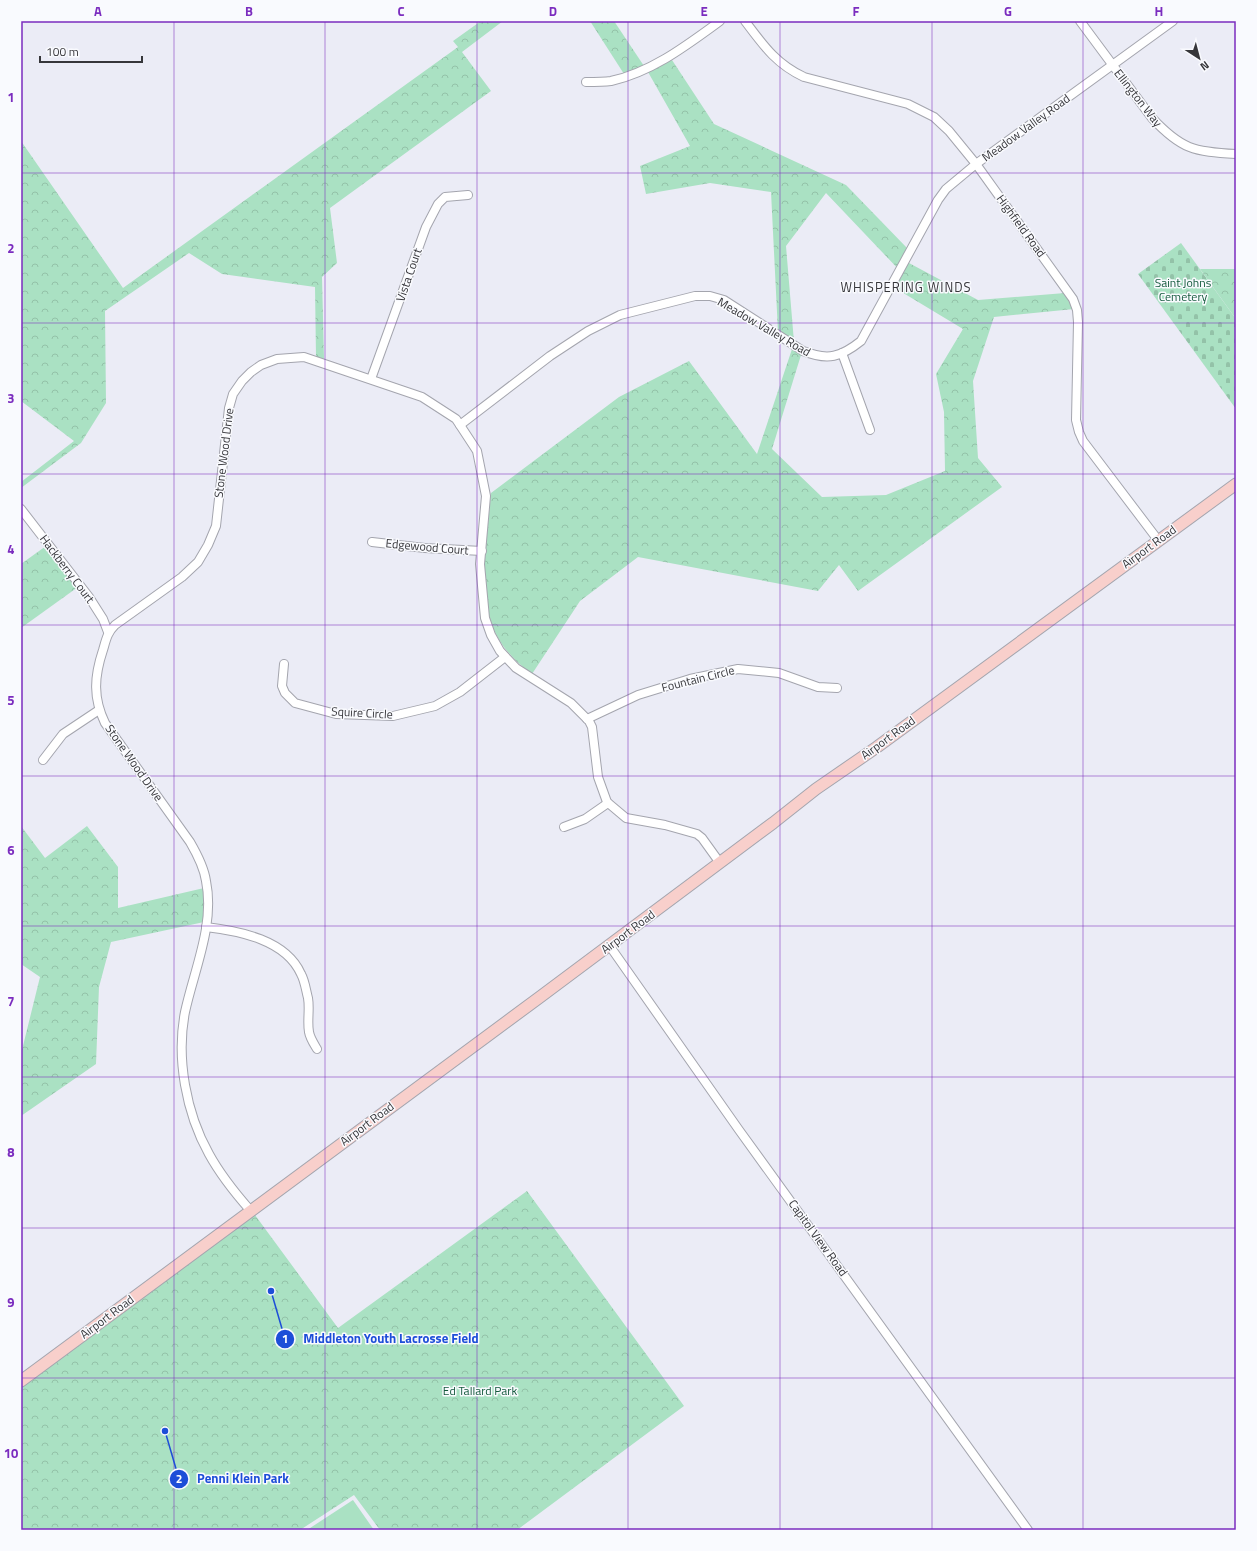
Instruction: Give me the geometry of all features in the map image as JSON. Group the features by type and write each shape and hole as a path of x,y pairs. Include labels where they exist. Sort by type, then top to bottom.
{"street":[{"path":"586,82 609,81 622,78 662,61 720,21"},
{"name":"Highfield Road","path":"745,21 769,52 791,71 804,77 908,104 934,117 950,131 976,164 1073,299 1077,310 1078,322 1076,420 1079,432 1084,441 1158,540"},
{"name":"Ellington Way","path":"1080,21 1152,118 1163,130 1175,140 1190,148 1205,152 1236,154"},
{"name":"Meadow Valley Road","path":"460,425 550,356 588,331 620,315 696,296 710,296 724,300 803,351 817,357 835,356 848,351 861,340 938,200 946,189 976,164 1173,21"},
{"name":"Vista Court","path":"371,379 426,227 438,204 445,197 468,195"},
{"path":"842,353 870,430"},
{"name":"Stone Wood Drive","path":"250,1210 210,1155 196,1124 186,1089 182,1039 185,1013 206,927 208,899 206,880 200,860 186,836 105,723 99,710 96,681 100,658 108,632 182,577 198,562 208,545 216,526 228,408 242,381 261,364 277,359 294,357 304,358 422,397 456,419 478,451 486,496 480,564 485,618 496,644 505,657 516,668 571,703 587,719 592,727 598,777 608,803 626,818 665,825 697,834 702,838 720,863"},
{"name":"Airport Road","path":"21,1380 610,945 816,790 1236,484"},
{"name":"Hackberry Court","path":"21,509 89,597 103,619 108,632"},
{"name":"Edgewood Court","path":"372,542 425,548 482,551"},
{"name":"Squire Circle","path":"284,664 282,686 286,693 295,702 336,714 393,716 435,706 460,692 505,657"},
{"name":"Fountain Circle","path":"587,719 638,695 690,679 738,669 779,673 818,686 837,688"},
{"path":"44,760 63,734 99,710"},
{"path":"564,827 585,819 608,803"},
{"path":"206,927 228,930 260,939 285,952 302,975 308,1000 309,1033 317,1049"},
{"name":"Capitol View Road","path":"610,945 740,1132 1028,1530"}],"green space":[{"path":"481,21 503,21 462,52 491,91 330,208 337,263 322,277 324,359 316,357 315,287 222,274 189,253 105,311 106,403 81,443 21,488 21,482 74,441 21,401 21,141 123,288 458,47 453,41"},
{"path":"590,21 614,21 644,66 624,74"},
{"path":"672,60 714,124 846,185 908,249 903,258 909,263 978,300 1065,293 1074,309 994,317 973,381 978,458 1002,487 858,591 839,565 818,591 638,557 580,601 532,674 513,658 502,645 494,630 487,607 484,575 491,493 619,397 689,361 757,454 792,349 801,355 772,449 822,497 886,495 945,471 944,412 936,374 963,329 895,288 903,274 826,193 786,246 794,342 778,332 771,192 710,183 646,194 640,166 690,146 648,72"},
{"name":"Saint Johns Cemetery","path":"1181,243 1236,319 1236,409 1138,274"},
{"path":"1200,269 1236,269 1236,319"},
{"path":"46,546 78,587 21,628 21,564"},
{"path":"21,826 45,858 87,826 118,867 118,908 204,888 204,922 111,942 99,987 96,1064 21,1116 21,1054 40,977 21,964"},
{"name":"Ed Tallard Park","path":"527,1191 684,1406 517,1530 380,1530 354,1495 300,1530 21,1530 21,1388 255,1215 338,1328"},
{"path":"353,1500 374,1530 307,1530"}],"place":[{"name":"Middleton Youth Lacrosse Field","path":"271,1291"},
{"name":"Penni Klein Park","path":"165,1431"}],"district":[{"name":"WHISPERING WINDS","path":"906,287"}]}
